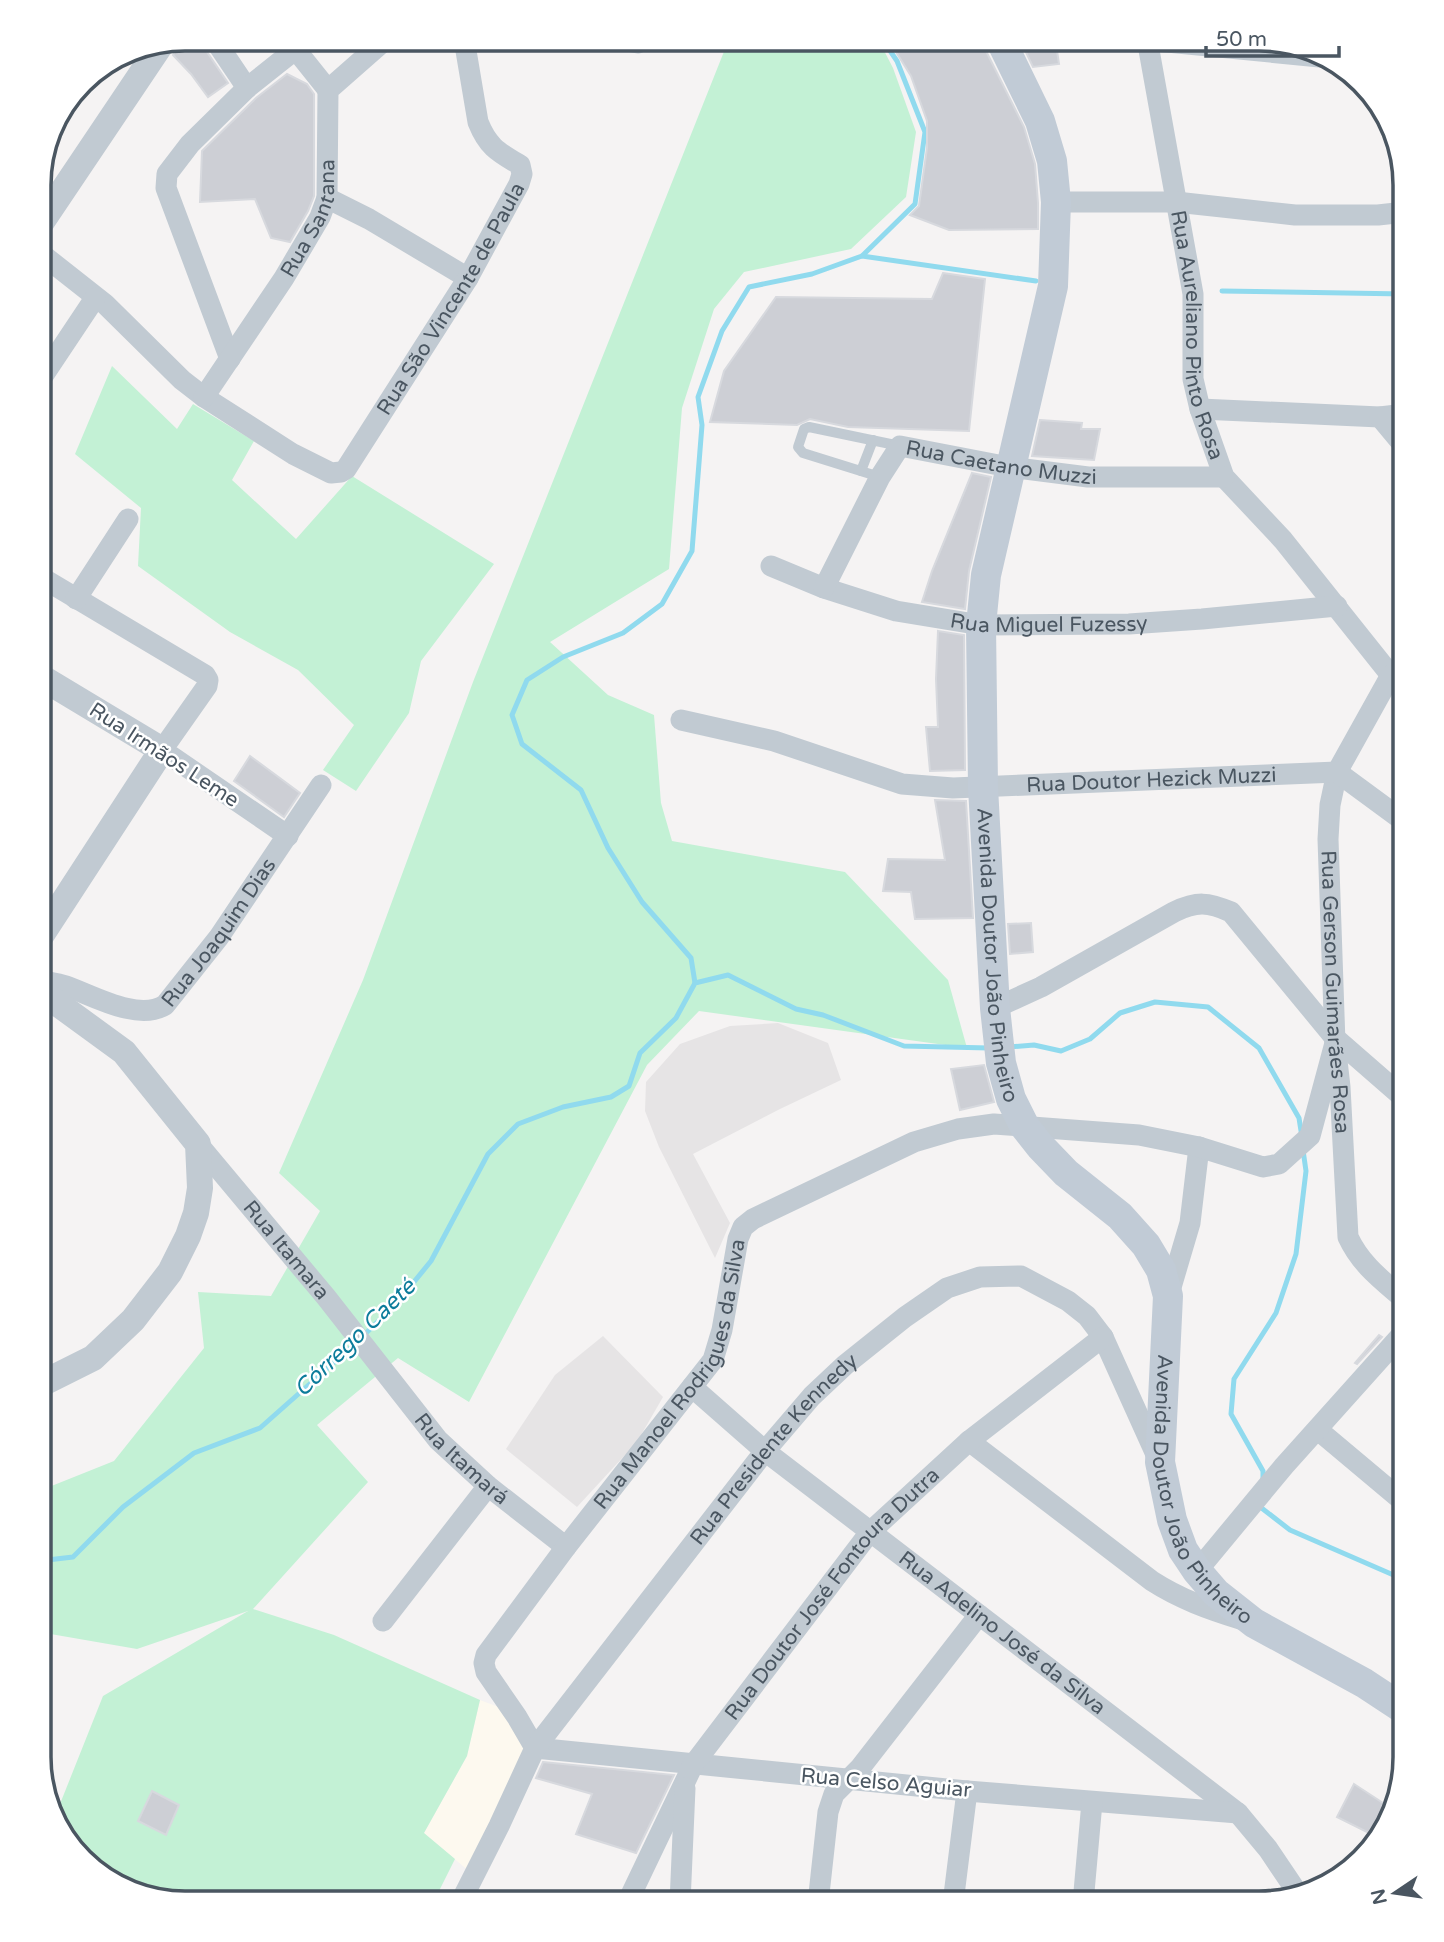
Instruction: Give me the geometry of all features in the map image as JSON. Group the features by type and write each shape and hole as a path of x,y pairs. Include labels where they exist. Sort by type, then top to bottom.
{"main road":[{"name":"Avenida Doutor João Pinheiro","path":"1006,51 1040,121 1052,161 1056,202 1053,286 986,575 981,625 983,787 1001,1063 1011,1099 1025,1127 1066,1173 1120,1216 1146,1245 1161,1270 1168,1297 1160,1462 1172,1520 1183,1550 1216,1593 1254,1623 1364,1683 1393,1702"}],"street":[{"path":"223,51 247,88"},
{"path":"230,359 166,188 165,178 170,167 190,144 284,51"},
{"path":"297,51 328,90 372,51"},
{"name":"Rua São Vincente de Paula","path":"204,397 293,454 331,473 346,469 468,278 522,174 520,165 491,147 483,135 478,122 466,51"},
{"name":"Rua Aureliano Pinto Rosa","path":"1149,51 1193,294 1193,379 1200,409 1224,478 1283,540 1393,678"},
{"path":"1263,51 1287,54"},
{"path":"51,208 154,54"},
{"name":"Rua Santana","path":"204,397 284,278 320,217 327,198 328,90"},
{"path":"327,198 369,219 468,278"},
{"path":"1056,202 1176,202 1295,215 1393,213"},
{"path":"51,262 114,313 204,397"},
{"path":"51,364 95,298"},
{"path":"1200,409 1393,415"},
{"path":"1380,417 1393,433"},
{"name":"Rua Caetano Muzzi","path":"824,588 870,474 901,446 1009,467 1088,477 1224,478"},
{"path":"76,599 128,519"},
{"name":"Rua Miguel Fuzessy","path":"771,566 824,588 896,611 981,625 1129,624 1202,620 1337,606"},
{"path":"51,583 205,675 208,680 51,921"},
{"name":"Rua Gerson Guimarães Rosa","path":"1391,675 1337,772 1330,805 1328,839 1335,1040 1348,1237 1356,1255 1393,1290"},
{"name":"Rua Irmãos Leme","path":"51,683 162,750 288,836"},
{"name":"Rua Doutor Hezick Muzzi","path":"681,720 774,741 902,784 953,788 1337,772"},
{"path":"1337,772 1393,813"},
{"name":"Rua Joaquim Dias","path":"51,983 115,1006 158,1010 219,937 321,785"},
{"path":"996,1011 1182,908 1191,904 1213,904 1231,912 1335,1040 1393,1089"},
{"path":"51,999 124,1052 198,1144 200,1188 196,1213 188,1236 170,1272 133,1320 93,1358 51,1379"},
{"name":"Rua Manoel Rodrigues da Silva","path":"535,1748 486,1672 486,1655 566,1547 713,1360 718,1349 738,1239 743,1227 753,1219 914,1142 958,1129 993,1124 1139,1135 1199,1147 1263,1167 1279,1164 1308,1140 1335,1040"},
{"name":"Rua Itamara","path":"198,1144 326,1297 372,1358"},
{"path":"1168,1297 1190,1223 1199,1147"},
{"name":"Rua Presidente Kennedy","path":"466,1891 535,1748 765,1451 812,1396 845,1365 905,1317 947,1288 980,1277 1021,1276 1087,1315 1103,1336 1160,1462"},
{"name":"Rua Doutor José Fontoura Dutra","path":"633,1891 689,1772 870,1532 969,1441 1103,1336"},
{"path":"1197,1571 1284,1466 1393,1346"},
{"name":"Rua Itamará","path":"372,1358 438,1440 488,1486 566,1547"},
{"name":"Rua Adelino José da Silva","path":"692,1387 765,1451 1238,1813 1268,1849 1293,1887"},
{"path":"1318,1430 1393,1493"},
{"path":"969,1441 1170,1593 1196,1605 1254,1623"},
{"path":"383,1622 488,1486"},
{"path":"820,1891 831,1800 979,1615"},
{"name":"Rua Celso Aguiar","path":"535,1748 689,1772 848,1780 1238,1813"},
{"path":"681,1891 689,1772"},
{"path":"954,1891 967,1791"},
{"path":"1084,1891 1092,1802"}],"lane":[{"path":"873,440 870,474 803,453 798,447 802,432 809,427 873,440 901,446"}],"shaded area":[{"path":"778,1023 828,1043 841,1080 693,1154 730,1223 715,1258 659,1147 645,1111 646,1082 680,1044 730,1026"},
{"path":"603,1336 663,1397 637,1442 577,1507 506,1449 555,1375"},
{"path":"480,1700 509,1711 526,1751 470,1872 424,1833 467,1756"}],"green space":[{"path":"724,51 884,51 916,132 906,197 851,249 744,272 714,309 682,408 669,569 550,642 608,695 654,715 661,803 672,841 845,872 948,980 967,1048 699,1011 647,1065 469,1402 398,1358 317,1425 368,1482 253,1609 334,1635 480,1700 467,1756 424,1833 455,1859 439,1891 159,1889 126,1877 96,1858 73,1832 60,1804 103,1696 248,1611 137,1649 51,1634 51,1486 114,1461 204,1348 198,1292 271,1296 320,1211 279,1173 363,980 473,682"},
{"path":"112,366 177,429 193,404 254,441 232,480 296,539 352,476 494,564 421,661 409,713 356,791 323,770 354,725 298,670 230,632 138,566 141,508 75,454"}],"building":[{"path":"175,51 206,51 228,83 208,97 173,55"},
{"path":"895,51 986,51 1024,127 1035,164 1038,229 949,230 910,215 919,206 927,148 927,121 911,76"},
{"path":"1025,51 1057,51 1059,64 1033,67"},
{"path":"287,74 307,84 314,94 314,196 290,242 271,238 255,199 200,202 202,151 256,98"},
{"path":"943,273 985,279 969,431 848,427 810,419 797,425 710,422 724,371 776,297 932,299"},
{"path":"1040,420 1082,423 1081,429 1100,429 1094,460 1032,456"},
{"path":"972,473 991,477 969,571 965,609 922,602 932,571"},
{"path":"938,631 964,635 965,770 930,771 926,727 938,727"},
{"path":"250,756 300,793 284,817 234,781"},
{"path":"935,800 966,801 973,918 915,919 911,892 883,891 888,859 945,860"},
{"path":"1031,923 1033,952 1010,954 1008,924"},
{"path":"984,1065 994,1102 960,1110 951,1069"},
{"path":"1379,1335 1382,1337 1357,1364 1355,1363"},
{"path":"543,1762 674,1775 636,1853 576,1834 592,1794 536,1778"},
{"path":"1354,1784 1384,1804 1370,1833 1337,1817"},
{"path":"152,1791 179,1805 166,1835 138,1821"}],"waterway":[{"path":"695,983 691,958 642,902 608,848 581,790 522,744 512,715 527,680 563,657 623,633 662,604 692,551 702,425 698,397 722,331 749,287 812,274 862,256 915,204 925,132 897,61 890,51"},
{"path":"862,256 1036,281"},
{"path":"1222,291 1393,294"},
{"name":"Córrego Caeté","path":"363,1336 396,1304 431,1261 488,1154 518,1124 563,1107 611,1097 629,1086 640,1053 676,1018 695,983 728,975 796,1009 823,1015 904,1046 989,1048"},
{"name":"Córrego Caeté","path":"1009,1047 1034,1045 1061,1051 1090,1039 1120,1013 1155,1002 1208,1007 1259,1048 1299,1118 1302,1137"},
{"name":"Córrego Caeté","path":"1263,1479 1263,1471 1231,1414 1234,1379 1276,1313 1296,1254 1306,1171 1303,1150"},
{"name":"Córrego Caeté","path":"51,1560 73,1557 123,1507 194,1453 260,1428 356,1343"},
{"name":"Córrego Caeté","path":"1259,1506 1290,1530 1393,1575"}]}
